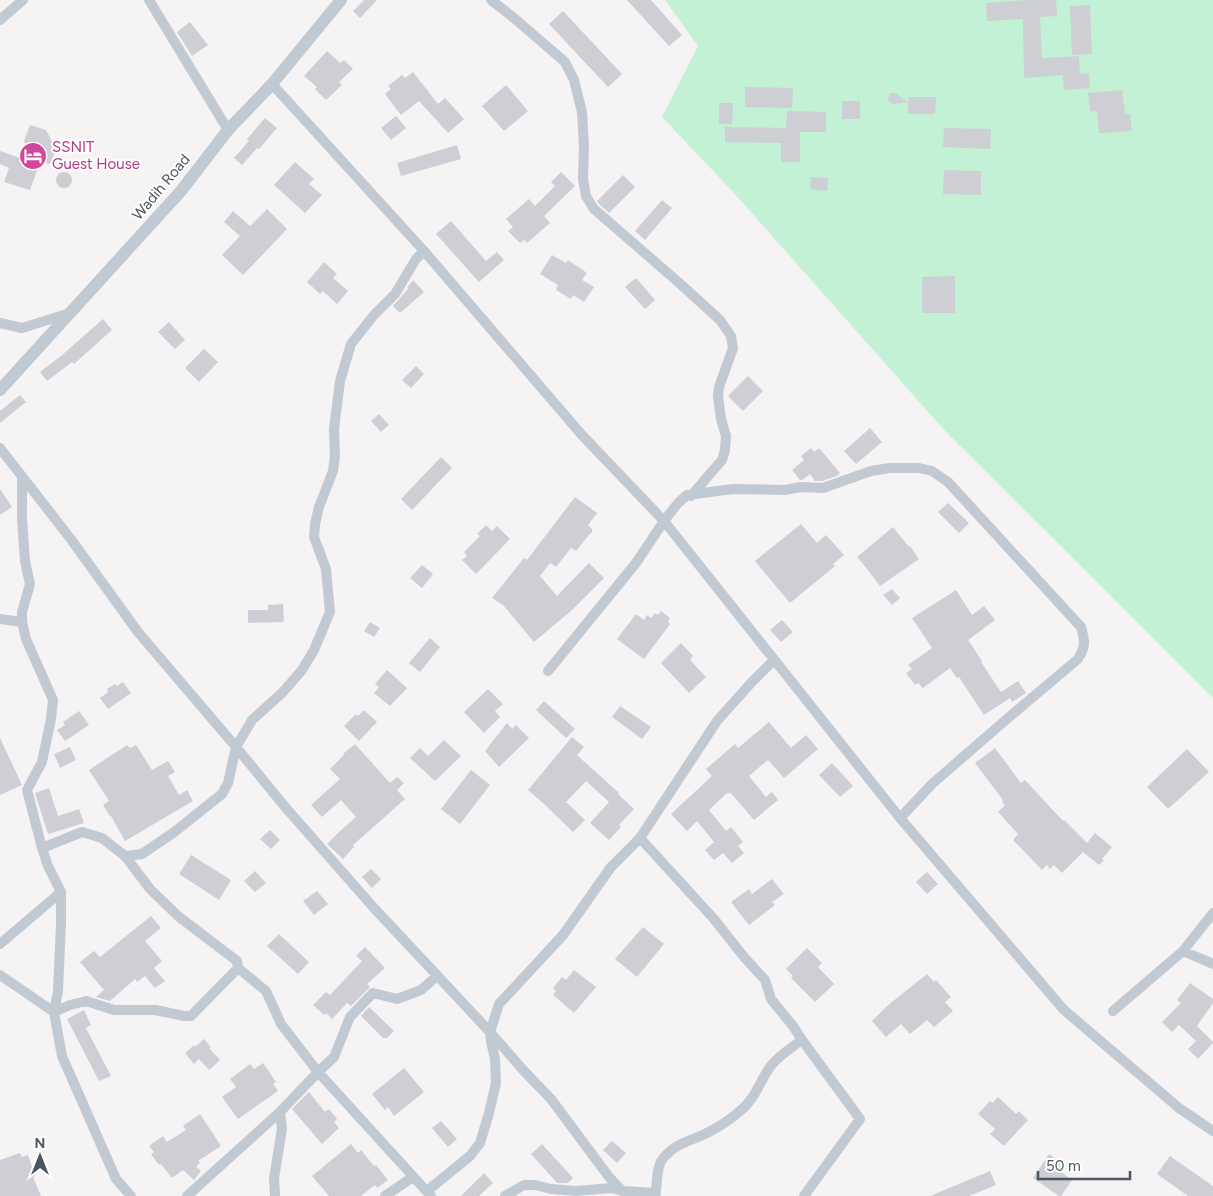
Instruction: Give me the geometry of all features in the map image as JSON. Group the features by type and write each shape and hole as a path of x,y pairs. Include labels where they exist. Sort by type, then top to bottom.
{"street":[{"path":"0,20 23,0"},
{"path":"149,0 228,130"},
{"name":"Wadih Road","path":"0,390 181,191 228,130 272,84 341,0"},
{"path":"490,0 514,18 564,62 574,80 582,112 583,178 586,196 594,210 720,320 731,336 733,348 719,387 718,396 721,419 726,436 725,450 722,460 691,496"},
{"path":"272,84 424,252 581,434 664,520 900,818 1064,1010 1179,1108 1213,1131"},
{"path":"125,856 142,854 173,833 222,794 228,783 236,747 252,720 283,692 302,670 314,650 330,612 326,569 314,537 319,507 329,482 335,456 334,429 340,382 351,344 374,315 395,294 416,259 424,252"},
{"path":"0,323 22,328 71,313"},
{"path":"0,448 70,538 138,632 286,808 374,908 551,1099 608,1177 625,1193"},
{"path":"548,671 636,563 664,520 687,495 691,496 733,489 785,490 801,486 823,488 871,471 890,468 919,468 932,471 948,482 1081,627 1084,650 1078,659 932,784 900,818"},
{"path":"22,476 24,552 30,584 22,612 22,622 26,639 53,700 42,762 27,790 42,848 48,866 61,892 58,991 54,1012 62,1056 116,1179 131,1196"},
{"path":"0,619 22,622"},
{"path":"42,848 82,832 102,838 125,856 157,896 178,916 237,961 238,968 266,990 281,1024 318,1072 429,1193 470,1156 480,1143 492,1104 496,1083 495,1058 490,1032 499,1004 563,936 611,868 640,838 717,721 774,660"},
{"path":"640,838 714,919 744,957 766,980 771,999 793,1026 860,1119 804,1196"},
{"path":"0,944 61,892"},
{"path":"1112,1011 1183,951 1213,913"},
{"path":"1183,951 1213,964"},
{"path":"54,1012 86,1001 114,1010 155,1010 191,1016 238,968"},
{"path":"0,975 54,1012"},
{"path":"187,1196 280,1112 334,1057 350,1017 373,993 397,999 421,990 437,976"},
{"path":"505,1196 529,1185 576,1191 611,1188 625,1193 655,1195 659,1170 664,1157 680,1144 705,1134 741,1111 753,1098 771,1065 802,1040"},
{"path":"275,1196 274,1178 282,1129 280,1112"},
{"path":"385,1196 413,1177"}],"green space":[{"path":"665,0 1213,0 1213,698 945,431 734,193 662,117 698,46"}],"building":[{"path":"364,0 377,0 360,18 353,11"},
{"path":"627,0 651,0 682,35 669,46"},
{"path":"1056,0 1057,16 1040,17 1042,58 1079,56 1080,74 1089,73 1090,88 1064,90 1063,75 1024,78 1023,19 987,21 986,3"},
{"path":"1090,5 1092,54 1072,55 1070,6"},
{"path":"563,11 622,74 608,87 549,24"},
{"path":"190,22 208,45 192,56 177,32"},
{"path":"327,51 340,63 344,60 353,69 339,82 342,85 326,100 315,89 317,87 304,76"},
{"path":"413,72 438,104 445,98 464,119 448,133 419,101 401,115 385,94 391,89 388,86 402,75 405,78"},
{"path":"506,85 528,111 504,131 482,106"},
{"path":"745,87 793,88 792,108 745,107"},
{"path":"1122,90 1125,114 1130,114 1132,131 1099,133 1097,111 1090,112 1088,93"},
{"path":"891,93 895,93 908,102 892,104 888,99"},
{"path":"909,97 936,97 935,114 908,114"},
{"path":"842,101 860,101 860,119 842,119"},
{"path":"719,103 733,103 732,124 719,124"},
{"path":"787,111 826,112 826,132 800,132 800,162 781,162 781,143 725,142 725,127 786,128"},
{"path":"396,116 406,128 391,140 381,128"},
{"path":"265,118 277,128 242,165 234,158"},
{"path":"30,125 46,130 56,150 50,164 40,162 30,190 4,182 9,168 0,164 0,151 35,163 24,141"},
{"path":"944,128 991,129 990,149 943,147"},
{"path":"457,145 461,159 401,176 397,163"},
{"path":"295,162 314,179 309,184 322,195 305,213 274,185"},
{"path":"944,170 981,171 981,195 943,194"},
{"path":"61,172 67,172 72,177 70,186 61,188 56,183 56,177"},
{"path":"561,172 575,186 544,216 550,223 527,243 524,240 520,243 508,231 513,227 506,219 529,199 535,206 555,186 551,182"},
{"path":"623,175 635,187 609,213 597,201"},
{"path":"811,177 828,178 827,191 810,189"},
{"path":"662,200 672,208 645,240 635,231"},
{"path":"267,209 287,229 243,275 222,255 240,236 224,222 233,211 250,226"},
{"path":"451,221 486,261 497,252 504,260 479,282 436,234"},
{"path":"552,255 566,263 568,260 587,273 582,280 594,287 584,302 573,295 571,299 556,290 558,285 540,274"},
{"path":"324,262 337,274 333,278 348,291 337,304 323,291 320,294 307,282"},
{"path":"955,276 955,313 922,313 922,277"},
{"path":"636,278 655,300 645,309 625,287"},
{"path":"413,280 424,292 400,313 393,306 408,289"},
{"path":"103,319 112,330 74,364 72,362 47,381 40,372"},
{"path":"169,322 185,340 175,349 158,332"},
{"path":"204,349 218,362 199,382 185,368"},
{"path":"416,366 424,374 411,388 402,380"},
{"path":"748,376 763,391 743,411 728,396"},
{"path":"20,395 26,402 0,423 0,411"},
{"path":"379,414 389,425 381,432 371,421"},
{"path":"870,428 882,442 856,464 844,451"},
{"path":"811,448 814,452 819,448 840,473 837,476 822,481 815,481 810,474 800,480 792,470 804,460 801,456"},
{"path":"441,457 452,468 412,510 401,499"},
{"path":"0,489 12,507 0,515"},
{"path":"575,497 597,513 588,525 592,532 576,551 571,548 556,567 550,563 540,576 557,596 589,563 604,578 572,610 534,642 503,605 492,598 524,558 527,560"},
{"path":"948,503 969,523 959,533 938,512"},
{"path":"801,524 817,543 826,535 844,555 833,564 835,566 790,603 755,561"},
{"path":"486,525 492,531 497,526 510,539 476,574 462,560 467,556 464,552 480,536 477,534"},
{"path":"893,527 919,559 880,586 857,557"},
{"path":"422,565 433,574 422,588 410,578"},
{"path":"892,589 900,598 892,605 883,595"},
{"path":"956,590 972,615 984,606 995,620 968,640 1001,692 1018,681 1026,693 1012,702 1010,698 984,715 959,677 957,678 950,668 923,688 918,683 915,685 906,673 912,669 908,665 932,648 912,618"},
{"path":"283,604 284,622 248,623 248,610 268,610 268,605"},
{"path":"661,611 670,618 668,622 670,624 644,659 617,639 636,614 644,620 647,615 651,618 655,613 658,615"},
{"path":"782,620 793,632 781,642 770,630"},
{"path":"370,622 380,628 374,637 364,631"},
{"path":"430,638 440,647 420,672 409,663"},
{"path":"681,643 693,656 690,660 706,677 689,693 661,663"},
{"path":"387,670 407,688 390,706 374,693 379,687 375,684"},
{"path":"123,682 131,693 108,709 100,698 108,692 107,689"},
{"path":"488,689 503,704 495,711 500,717 484,733 464,712"},
{"path":"544,701 575,729 566,738 536,710"},
{"path":"620,706 651,727 642,739 612,717"},
{"path":"364,710 377,722 359,741 344,726 356,714 358,716"},
{"path":"79,711 89,725 65,741 57,730 65,725 63,722"},
{"path":"769,722 791,748 806,735 818,749 784,778 768,760 749,776 766,797 772,792 778,800 754,820 730,792 709,810 726,831 731,827 743,842 738,846 744,853 732,863 723,853 714,860 705,850 714,842 697,821 687,831 671,814 712,776 706,769 735,744 738,748"},
{"path":"507,723 512,729 516,725 529,738 499,767 485,751"},
{"path":"572,737 584,747 577,755 634,809 619,825 621,827 609,840 590,823 609,802 586,781 566,802 585,820 573,832 528,790"},
{"path":"0,738 22,785 0,795"},
{"path":"444,740 461,756 435,781 410,758 420,748 428,756"},
{"path":"355,744 390,783 397,777 404,783 397,790 405,799 353,845 354,847 343,859 327,844 356,817 341,800 322,817 311,805 340,779 330,769"},
{"path":"127,745 130,748 136,745 152,770 168,761 175,772 168,776 179,795 187,790 193,801 125,841 103,805 109,801 89,770"},
{"path":"70,747 76,760 60,768 54,754"},
{"path":"995,748 1021,783 1025,780 1063,821 1087,843 1095,833 1112,847 1099,865 1083,852 1062,873 1054,865 1050,869 1047,865 1042,870 1013,840 1018,834 998,812 1005,805 1002,802 1003,800 975,763"},
{"path":"1187,749 1209,772 1168,809 1147,787"},
{"path":"832,763 853,786 840,797 819,775"},
{"path":"471,770 490,785 460,824 441,809"},
{"path":"49,788 58,816 79,809 84,823 48,834 35,793"},
{"path":"270,830 280,840 271,849 260,839"},
{"path":"191,855 231,880 219,900 179,874"},
{"path":"371,869 381,879 372,888 362,877"},
{"path":"255,871 266,883 255,892 244,881"},
{"path":"927,872 938,884 927,894 916,882"},
{"path":"772,879 784,894 772,902 775,905 749,925 731,902 749,889 752,894"},
{"path":"317,891 328,904 314,915 303,901"},
{"path":"151,916 161,928 145,941 162,961 154,968 165,981 155,988 145,976 137,982 135,979 110,1001 96,997 104,990 80,962 94,951 100,957"},
{"path":"643,927 664,944 637,977 615,959"},
{"path":"279,934 309,962 298,974 267,946"},
{"path":"365,947 385,968 367,984 370,987 351,1006 347,1003 332,1019 326,1013 324,1015 313,1005 326,992 330,995 362,961 356,956"},
{"path":"807,948 822,963 818,967 834,984 815,1002 791,978 793,976 786,969"},
{"path":"574,970 596,987 574,1013 553,995 556,991 553,988 562,977 566,980"},
{"path":"927,974 934,982 936,980 951,997 945,1002 953,1011 934,1027 927,1020 910,1034 901,1024 886,1037 872,1021 887,1006"},
{"path":"1190,983 1213,999 1213,1003 1197,1026 1213,1043 1198,1059 1188,1049 1196,1041 1179,1025 1172,1032 1162,1022 1181,1003 1177,1000"},
{"path":"369,1007 394,1031 387,1038 383,1038 361,1016"},
{"path":"84,1010 91,1025 86,1028 111,1076 99,1081 67,1019"},
{"path":"204,1039 220,1060 209,1070 199,1059 194,1064 185,1053"},
{"path":"263,1063 276,1082 273,1084 278,1091 238,1119 222,1097 236,1087 230,1079 250,1064 254,1069"},
{"path":"404,1068 424,1092 394,1116 388,1107 385,1110 372,1094"},
{"path":"309,1092 325,1112 329,1109 337,1119 334,1122 339,1128 322,1144 292,1109"},
{"path":"998,1097 1016,1114 1019,1111 1028,1120 1004,1146 990,1134 995,1129 978,1114 990,1101 993,1103"},
{"path":"200,1114 221,1146 198,1161 200,1163 196,1167 201,1171 194,1180 183,1170 172,1178 151,1154 154,1152 149,1146 163,1136 167,1142 186,1130 183,1126"},
{"path":"441,1121 457,1139 448,1147 432,1128"},
{"path":"612,1141 626,1153 617,1163 603,1150"},
{"path":"351,1144 358,1153 361,1150 388,1180 377,1188 375,1185 361,1196 329,1196 312,1176"},
{"path":"542,1144 573,1178 568,1183 557,1183 531,1154"},
{"path":"20,1153 22,1157 28,1155 35,1176 33,1177 41,1196 0,1196 0,1160"},
{"path":"1049,1154 1065,1165 1061,1172 1072,1180 1061,1196 1033,1178"},
{"path":"1170,1156 1213,1186 1213,1196 1188,1196 1157,1174"},
{"path":"990,1171 996,1185 969,1196 930,1196"},
{"path":"484,1173 493,1183 479,1196 461,1196"}],"place":[{"name":"SSNIT Guest House","path":"33,156"}]}
